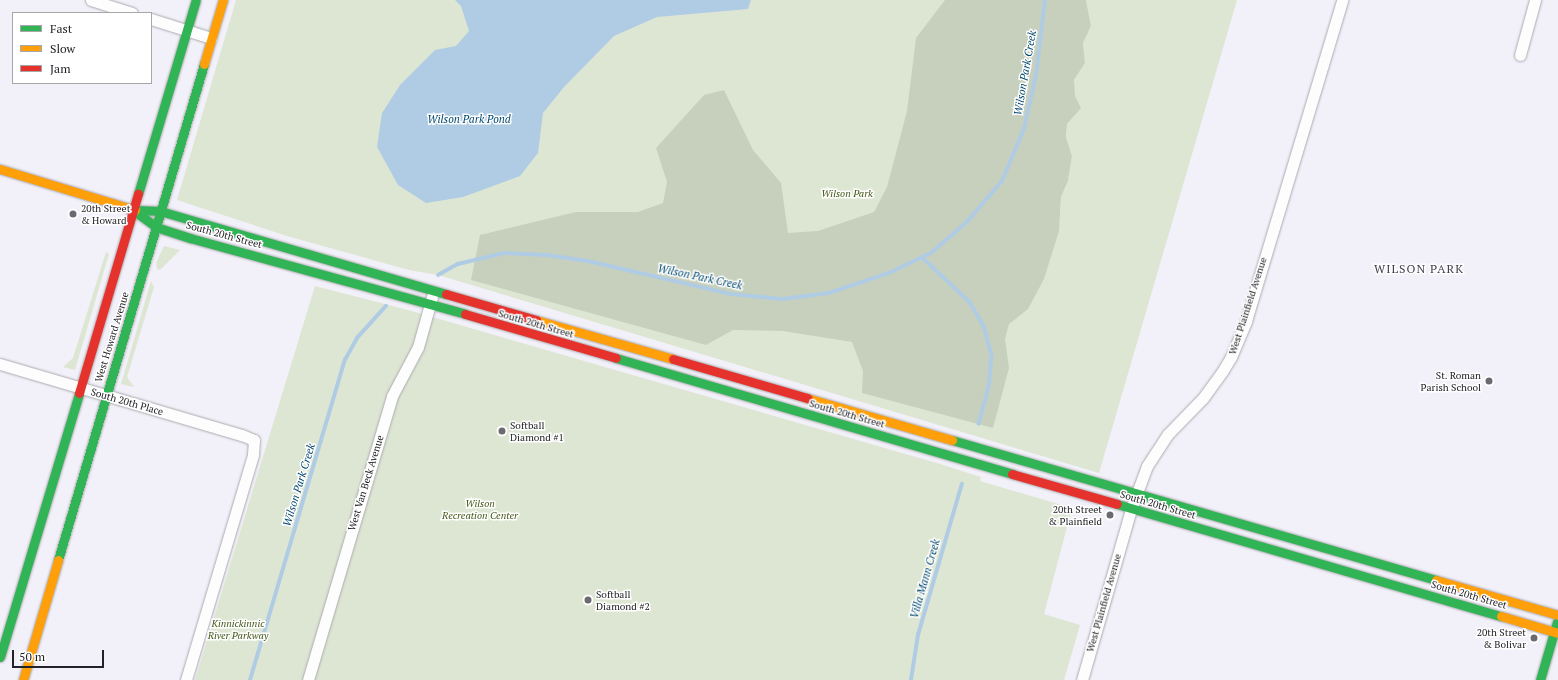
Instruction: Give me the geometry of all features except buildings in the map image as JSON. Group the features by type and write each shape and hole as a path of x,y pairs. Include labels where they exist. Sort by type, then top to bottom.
{"street":[{"path":"91,0 129,12"},
{"name":"West Howard Avenue","path":"0,658 196,0"},
{"name":"West Howard Avenue","path":"23,680 105,396 223,0"},
{"name":"West Plainfield Avenue","path":"1082,680 1131,509 1147,466 1168,434 1203,398 1231,358 1246,321 1342,0"},
{"path":"1520,55 1535,0"},
{"path":"152,19 211,38"},
{"name":"South 20th Street","path":"0,169 133,210 160,211 1558,616"},
{"name":"South 20th Street","path":"133,210 156,227 360,286 430,304 1556,632"},
{"name":"West Van Beck Avenue","path":"308,680 392,396 418,347 434,290"},
{"name":"South 20th Place","path":"0,364 242,435 254,440 253,455 186,680"},
{"path":"1540,680 1556,632 1558,616"}],"green space":[{"name":"Wilson Park","path":"236,0 1069,0 1059,231 1061,197 1068,181 1072,156 1066,137 1067,124 1073,117 1074,80 1085,63 1083,43 1091,26 1086,0 1237,0 1099,473 438,275 409,270 287,236 177,200"},
{"path":"945,0 1086,0 1091,26 1083,43 1085,63 1074,80 1075,96 1081,108 1067,124 1066,137 1072,156 1068,181 1061,197 1059,231 1044,279 1028,309 1009,324 1005,339 1009,368 993,428 862,393 863,371 852,342 783,331 733,330 706,345 471,280 480,235 576,212 638,212 663,203 667,182 656,148 704,95 724,90 753,150 781,183 788,233 818,231 874,212 887,187 907,111 916,38"},
{"path":"164,246 180,250 160,270 157,269 156,263"},
{"path":"106,252 109,254 75,370 63,367 73,358"},
{"path":"151,281 154,287 127,377 134,387 121,384"},
{"name":"Wilson Recreation Center","path":"315,286 408,310 940,464 981,477 980,481 1072,508 1044,614 1080,625 1064,680 195,680"}],"water":[{"name":"Wilson Park Pond","path":"455,0 751,0 748,9 657,17 614,36 564,87 543,113 538,153 520,176 463,197 426,203 398,185 377,147 382,113 400,85 435,50 456,46 469,31 461,6"}],"waterway":[{"name":"Wilson Park Creek","path":"438,275 458,264 504,253 547,255 588,261 731,294 782,299 829,293 889,273 931,253 967,222 1002,181 1024,129 1036,75 1045,0"},
{"path":"922,257 970,302 984,326 992,355 989,387 979,424"},
{"name":"Wilson Park Creek","path":"250,680 345,360 357,338 386,306"},
{"name":"Villa Mann Creek","path":"911,680 918,635 962,484"}],"traffic: fast":[{"path":"138,194 196,0"},
{"path":"58,560 204,64"},
{"path":"133,210 156,227 190,238 465,314"},
{"path":"135,210 160,211 446,294"},
{"path":"616,358 1012,474"},
{"path":"0,657 79,393"},
{"path":"952,440 1436,580"},
{"path":"1117,504 1501,616"},
{"path":"1540,680 1557,622"}],"traffic: slow":[{"path":"204,64 223,0"},
{"path":"0,169 135,210"},
{"path":"536,320 673,359"},
{"path":"807,398 952,440"},
{"path":"23,680 58,560"},
{"path":"1436,580 1558,615"},
{"path":"1501,616 1558,633"}],"traffic: jam":[{"path":"79,393 138,194"},
{"path":"446,294 536,320"},
{"path":"465,314 616,358"},
{"path":"673,359 807,398"},
{"path":"1012,474 1117,504"}],"place":[{"name":"20th Street & Howard","path":"73,214"},
{"name":"St. Roman Parish School","path":"1489,381"},
{"name":"Softball Diamond #1","path":"502,431"},
{"name":"20th Street & Plainfield","path":"1110,515"},
{"name":"Softball Diamond #2","path":"588,600"},
{"name":"20th Street & Bolivar","path":"1534,638"}],"district":[{"name":"WILSON PARK","path":"1419,269"}],"park label":[{"name":"Kinnickinnic River Parkway","path":"238,628"}]}
